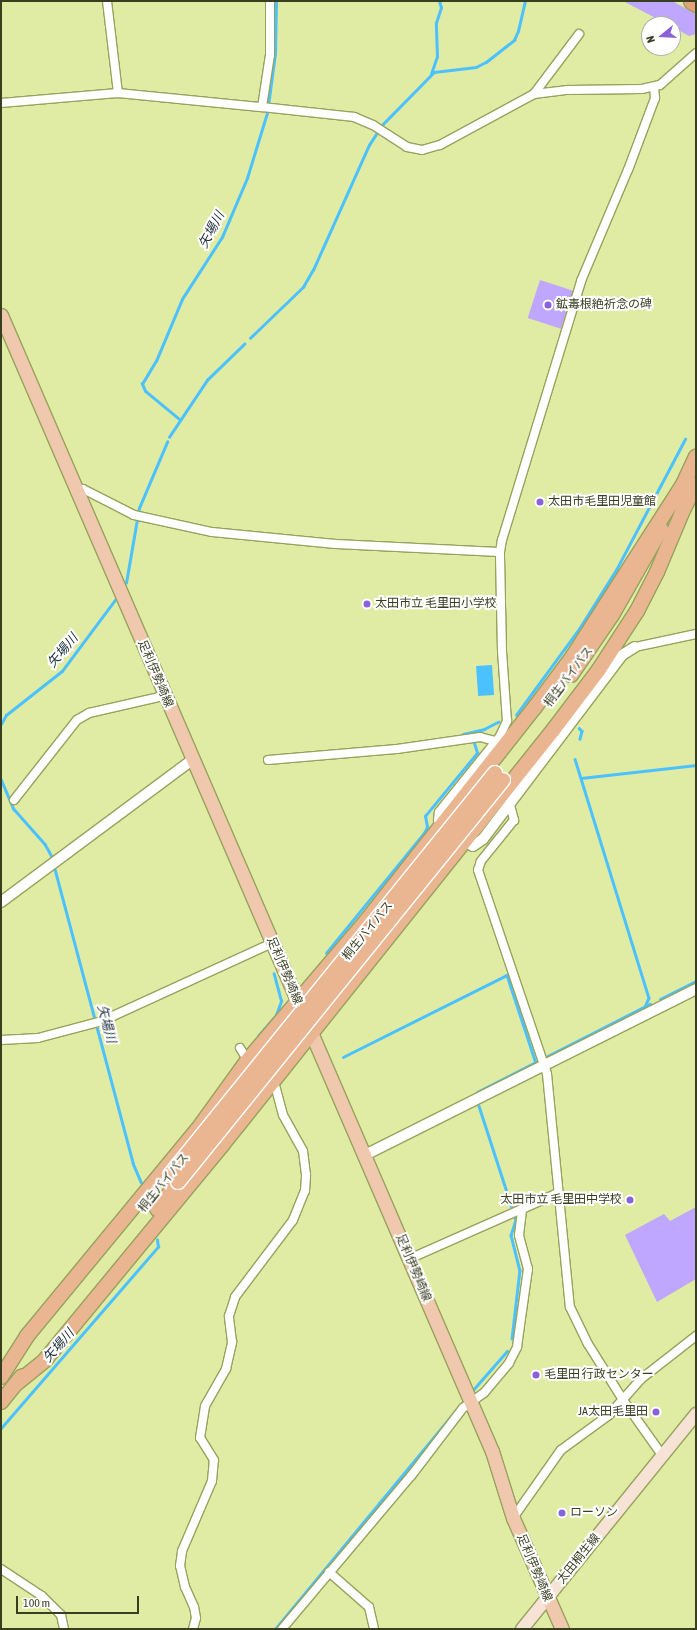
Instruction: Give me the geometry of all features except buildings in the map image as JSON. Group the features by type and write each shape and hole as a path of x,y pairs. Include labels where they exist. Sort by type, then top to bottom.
{"highway":[{"path":"691,1 696,4"},
{"name":"桐生バイパス","path":"1,1402 174,1178 600,652 662,551 686,504 696,456"},
{"path":"1,1378 27,1336 200,1126 247,1062 366,921 443,825 573,656 690,483"},
{"name":"桐生バイパス","path":"499,776 598,637 690,483"},
{"path":"17,1383 45,1360 465,842 598,671 637,611 658,572 686,504"},
{"name":"桐生バイパス","path":"1,1378 174,1178"}],"main road":[{"name":"足利伊勢崎線","path":"1,315 75,491 492,1451 513,1518 547,1598 562,1629"},
{"name":"太田桐生線","path":"522,1629 696,1414"}],"street":[{"path":"106,1 118,93"},
{"path":"262,107 270,55 270,1"},
{"path":"534,94 578,34"},
{"path":"1,103 118,93 354,117 373,125 407,147 422,150 440,145 534,94 654,87 667,81 696,53"},
{"path":"654,87 655,98 628,170 581,281 500,552 502,651 507,721 495,741 439,812 438,820 465,842 477,845 510,805 622,656 635,647 696,634"},
{"path":"75,491 83,489 138,516 212,532 270,540 500,552"},
{"path":"14,800 77,720 89,713 164,696"},
{"path":"268,760 397,749 480,737 495,741"},
{"path":"1,902 192,760"},
{"path":"510,805 514,820 481,861 478,870 547,1074 568,1296 573,1316 622,1400 662,1455"},
{"path":"1,1040 38,1038 102,1020 272,943"},
{"path":"364,1155 542,1062 696,989"},
{"path":"193,1629 196,1618 194,1607 185,1587 180,1566 182,1551 212,1481 214,1460 200,1438 205,1406 226,1369 232,1342 229,1316 235,1297 293,1220 305,1191 306,1169 303,1151 283,1115 282,1107 271,1082 247,1062 240,1048"},
{"path":"409,1259 558,1193"},
{"path":"282,1629 411,1476 463,1408 500,1377 516,1347 528,1269 519,1235 516,1212"},
{"path":"513,1518 561,1450 609,1414 661,1362 696,1336"},
{"path":"1,1569 42,1596 61,1615 64,1629"},
{"path":"329,1572 369,1607 374,1629"}],"shaded area":[{"path":"623,1 672,1 696,14 696,34 689,36 681,32 681,16 652,16"},
{"path":"540,280 573,291 561,329 528,318"},
{"path":"696,1207 696,1279 657,1302 625,1235 664,1214 670,1221"}],"water":[{"path":"492,665 494,695 478,696 476,666"}],"waterway":[{"name":"矢場川","path":"180,420 145,391 142,384 156,361 182,299 222,237 247,178 267,113 275,54 276,1"},
{"path":"431,74 437,57 436,23 441,8 439,1"},
{"path":"250,338 303,287 313,270 369,145 382,125 434,72 476,67 486,62 514,40 518,31 525,1"},
{"path":"169,437 207,380 244,344"},
{"path":"516,715 579,629 616,570 685,439"},
{"name":"矢場川","path":"126,583 139,508 167,442"},
{"name":"矢場川","path":"1,724 6,715 62,671 115,600"},
{"path":"463,734 484,729 498,722"},
{"path":"579,728 582,731 580,739"},
{"path":"326,953 424,833 427,827 425,816 477,753 474,743"},
{"path":"575,759 649,998 645,1007"},
{"path":"581,778 696,765"},
{"name":"矢場川","path":"1,779 14,809 45,844 51,855"},
{"name":"矢場川","path":"55,869 133,1163 141,1182"},
{"path":"258,1036 276,1015 281,1001 274,974"},
{"path":"343,1057 507,975 536,1063"},
{"path":"660,999 696,981"},
{"path":"477,1092 650,1004"},
{"path":"479,1106 516,1220 511,1235 520,1270 512,1339"},
{"name":"矢場川","path":"1,1428 158,1247 157,1240"},
{"path":"472,1391 507,1351"},
{"path":"275,1629 463,1402"}],"place":[{"name":"鉱毒根絶祈念の碑","path":"548,305"},
{"name":"太田市毛里田児童館","path":"540,502"},
{"name":"太田市立 毛里田小学校","path":"367,604"},
{"name":"太田市立 毛里田中学校","path":"630,1200"},
{"name":"毛里田 行政センター","path":"536,1375"},
{"name":"JA太田毛里田","path":"656,1412"},
{"name":"ローソン","path":"562,1513"}]}
